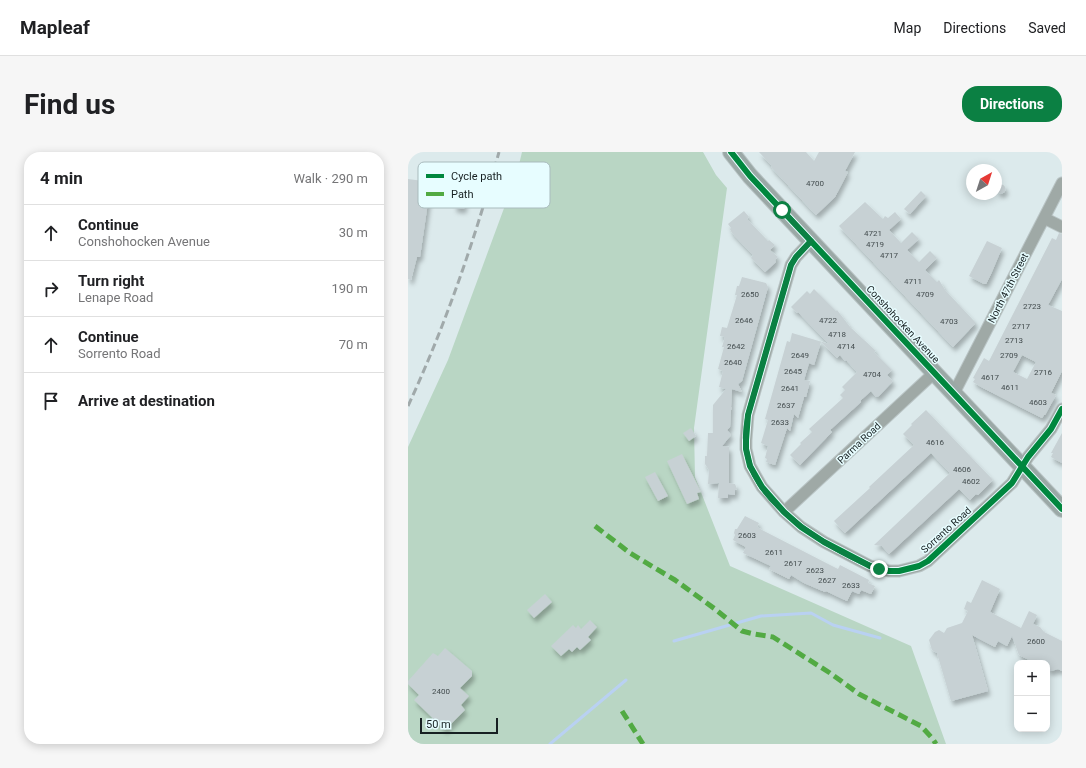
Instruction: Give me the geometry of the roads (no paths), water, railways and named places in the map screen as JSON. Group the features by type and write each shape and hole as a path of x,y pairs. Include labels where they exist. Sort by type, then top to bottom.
{"main road":[{"name":"Conshohocken Avenue","path":"731,152 750,176 1062,509"}],"street":[{"name":"North 47th Street","path":"954,393 1062,183"},
{"path":"1044,218 1062,227"},
{"name":"Sorrento Road","path":"811,241 796,257 791,265 748,415 746,431 748,458 754,474 762,487 784,512 801,527 824,542 870,566 889,571 909,569 919,566 936,554 1012,483 1033,450 1051,430 1062,409"},
{"name":"Parma Road","path":"784,512 934,373"}],"waterway":[{"path":"674,641 761,616 811,613 833,625 880,638"},
{"path":"550,744 626,680"}],"railway":[{"path":"496,162 499,152"},
{"path":"408,406 447,313 470,249 483,208"}]}
